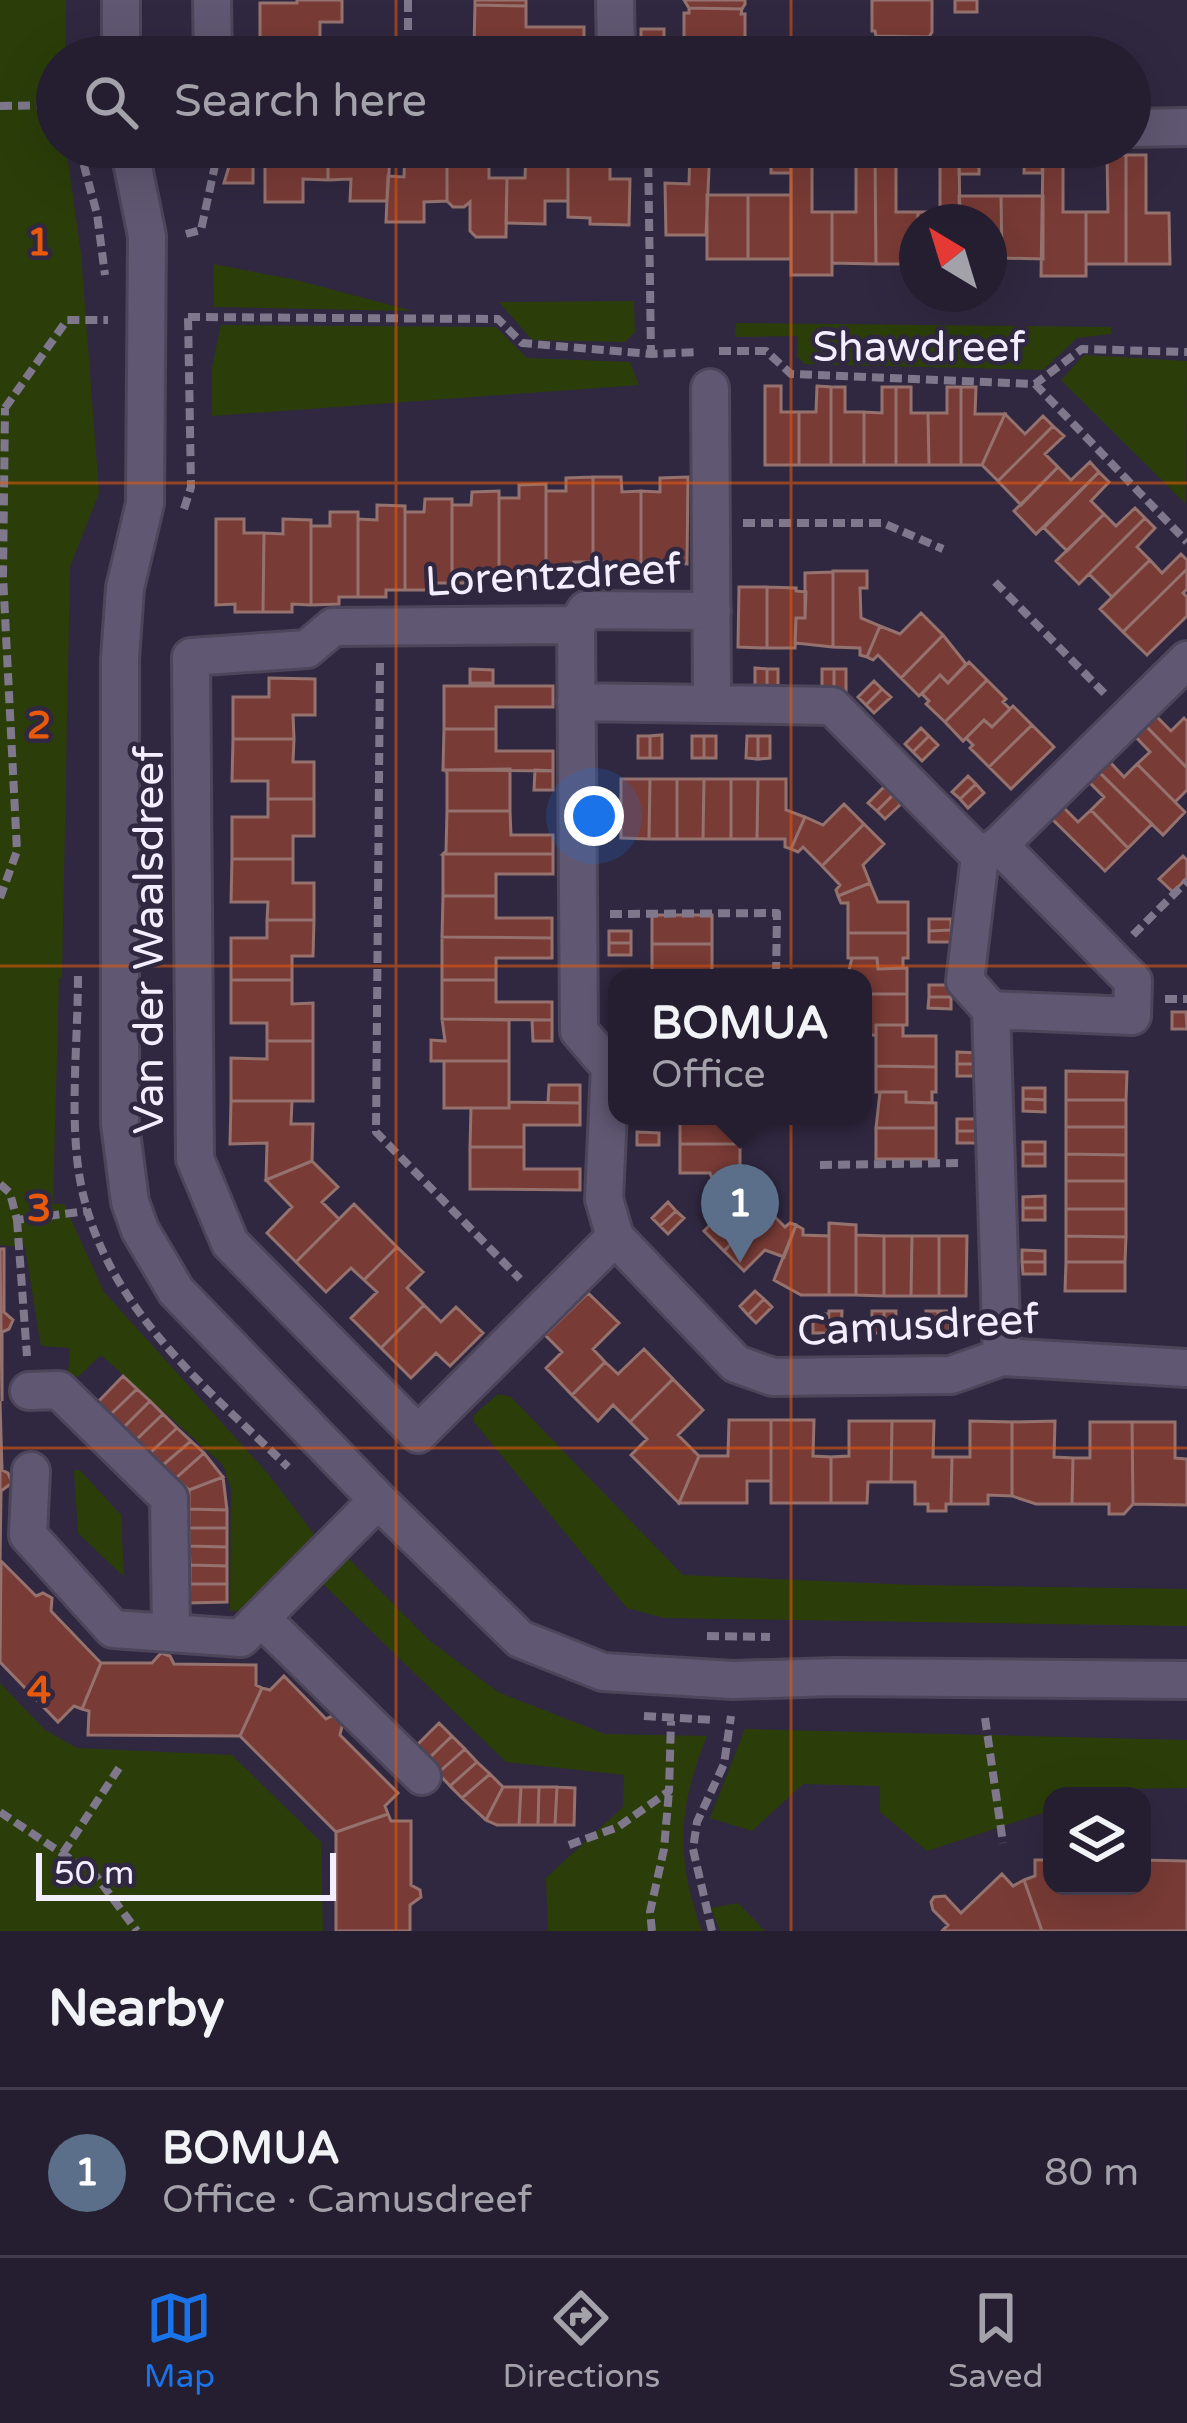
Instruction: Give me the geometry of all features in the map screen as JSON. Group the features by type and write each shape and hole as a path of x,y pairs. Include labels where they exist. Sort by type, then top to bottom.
{"street":[{"path":"121,0 121,36"},
{"path":"212,0 213,36"},
{"path":"615,0 616,36"},
{"path":"1151,128 1187,127"},
{"path":"133,168 147,236 146,503 125,588 120,659 121,1124 130,1202 156,1261 176,1291 520,1639 603,1672 733,1680 835,1676 1187,1680"},
{"name":"Lorentzdreef","path":"710,388 712,704"},
{"name":"Lorentzdreef","path":"191,657 307,649 333,627 576,626 586,610 712,611"},
{"path":"576,626 579,1031 608,1064"},
{"name":"Van der Waalsdreef","path":"191,657 195,1160 230,1243 418,1434 615,1237"},
{"path":"1002,1357 991,1010 965,981 990,851 1187,660"},
{"path":"576,702 832,706 1133,981 1132,1016 991,1010"},
{"path":"608,1110 604,1199 615,1237"},
{"name":"Camusdreef","path":"615,1237 736,1364 772,1377 951,1375 1002,1357 1187,1368"},
{"path":"29,1391 59,1390 170,1498 171,1630"},
{"path":"31,1472 28,1534 112,1629 241,1638 378,1500"},
{"path":"262,1619 422,1776"}],"path":[{"path":"408,0 408,36"},
{"path":"0,106 36,105"},
{"path":"85,168 97,214 109,340"},
{"path":"186,235 201,230 214,168"},
{"path":"648,168 651,354"},
{"path":"182,213 186,255"},
{"path":"176,531 191,487 188,297"},
{"name":"Shawdreef","path":"188,317 498,319 522,344 651,354 766,351 791,374 1035,384 1082,349 1187,352"},
{"path":"0,898 17,851 3,576 2,408 67,320 108,320"},
{"path":"1035,384 1187,542"},
{"path":"711,523 883,523 944,549"},
{"path":"994,582 1128,718"},
{"path":"380,627 376,1132 547,1306"},
{"path":"0,737 13,730"},
{"path":"1110,957 1187,881"},
{"path":"578,914 777,913 776,969"},
{"path":"78,968 77,1157 87,1211 112,1276 139,1316 297,1476"},
{"path":"820,1165 994,1162"},
{"path":"0,1184 10,1193 17,1220 29,1391"},
{"path":"17,1220 87,1211"},
{"path":"706,1636 729,1637 733,1680 724,1764 697,1822 693,1849 712,1931"},
{"path":"631,1714 731,1720"},
{"path":"962,1718 1006,1718"},
{"path":"985,1718 1003,1843"},
{"path":"652,1931 650,1912 664,1850 671,1720"},
{"path":"63,1852 119,1768"},
{"path":"569,1845 618,1827 669,1791"},
{"path":"0,1812 96,1876 137,1931"}],"green space":[{"path":"0,0 66,0 65,36 36,36 36,168 69,168 81,254 99,493 70,567 53,1204 64,1204 104,1292 269,1475 318,1539 248,1610 230,1611 231,1489 223,1465 101,1355 78,1377 68,1373 70,1348 41,1346 25,1247 0,1245"},
{"path":"213,264 296,280 413,311 214,307"},
{"path":"634,301 635,332 625,342 532,340 499,302"},
{"path":"736,323 1111,327 1111,334 1077,338 1043,370 804,364 797,356 798,336 735,337"},
{"path":"221,325 496,327 527,358 630,362 639,385 212,416 212,367"},
{"path":"1084,355 1187,361 1186,504 1061,380"},
{"path":"498,1394 511,1397 683,1575 1187,1589 1187,1626 664,1618 627,1608 474,1422 474,1415"},
{"path":"74,1470 80,1470 121,1515 124,1577 78,1533"},
{"path":"346,1556 429,1640 498,1692 605,1734 707,1736 690,1786 684,1833 687,1880 702,1931 548,1931 546,1878 623,1807 624,1775 506,1762 320,1581"},
{"path":"0,1683 45,1730 77,1748 232,1755 321,1842 323,1931 0,1931"},
{"path":"745,1729 1187,1740 1187,1788 1043,1787 1043,1813 927,1851 880,1812 880,1786 803,1784 752,1831 710,1818"},
{"path":"738,1903 765,1931 720,1931 711,1908"}],"building":[{"path":"342,0 342,22 320,22 320,36 260,36 260,3"},
{"path":"475,0 526,0 526,6 475,5"},
{"path":"684,0 745,0 745,4 742,9 689,8"},
{"path":"872,0 932,0 930,36 876,36"},
{"path":"955,0 977,0 977,12 955,12"},
{"path":"475,5 526,6 526,27 584,27 584,36 474,36"},
{"path":"689,8 742,9 745,36 684,36 684,13"},
{"path":"641,29 664,29 664,36 641,36"},
{"path":"229,168 253,168 253,183 224,183"},
{"path":"265,168 328,168 328,180 303,179 303,202 265,202"},
{"path":"328,168 389,168 387,201 350,201 351,179 328,180"},
{"path":"404,168 447,168 447,201 424,202 424,222 386,222 388,176 404,177"},
{"path":"447,168 489,168 489,178 507,178 506,237 476,237 470,231 470,202 453,207 447,201"},
{"path":"525,168 568,168 568,201 545,201 545,224 506,223 507,178 525,178"},
{"path":"568,168 610,168 610,179 630,179 629,225 590,224 590,218 568,217"},
{"path":"689,168 709,168 706,235 666,235 665,183 689,184"},
{"path":"771,168 791,168 791,173 771,173"},
{"path":"791,168 812,168 812,212 832,212 832,275 791,275"},
{"path":"856,168 875,168 876,264 832,263 832,212 856,212"},
{"path":"875,168 896,168 899,264 876,264"},
{"path":"940,168 959,168 960,204 940,204"},
{"path":"959,168 979,168 979,174 959,174"},
{"path":"1043,168 1063,168 1063,212 1086,212 1086,276 1041,276"},
{"path":"1107,168 1126,168 1126,264 1086,264 1086,212 1108,212"},
{"path":"1126,168 1146,168 1146,213 1169,213 1170,264 1126,264"},
{"path":"707,195 748,195 748,259 707,259"},
{"path":"748,195 791,195 791,259 748,259"},
{"path":"959,196 1001,196 1001,204 959,204"},
{"path":"1001,196 1043,196 1043,259 1007,258 1007,204 1001,204"},
{"path":"765,386 781,386 781,412 799,412 799,465 765,465"},
{"path":"817,386 831,387 831,465 799,465 799,412 816,412"},
{"path":"831,387 845,387 845,412 864,412 864,465 831,465"},
{"path":"882,387 896,387 896,465 864,465 864,412 882,413"},
{"path":"896,387 911,387 911,413 928,413 929,465 896,465"},
{"path":"947,387 961,387 961,465 929,465 928,413 947,413"},
{"path":"961,387 976,387 975,414 1005,414 982,465 961,465"},
{"path":"1005,414 1025,434 1043,416 1053,426 998,481 982,465"},
{"path":"1053,426 1064,436 1045,454 1058,467 1021,505 998,481"},
{"path":"1090,462 1099,472 1036,534 1014,511 1058,467 1071,480"},
{"path":"1099,472 1109,482 1091,501 1104,514 1067,551 1044,528"},
{"path":"593,477 621,477 622,492 641,491 641,570 611,569 612,562 593,562"},
{"path":"593,477 593,562 574,562 575,569 546,569 546,491 566,491 566,478"},
{"path":"688,477 687,564 668,563 669,570 641,570 641,491 660,492 660,478"},
{"path":"546,484 546,569 528,569 527,576 499,576 499,498 519,498 519,485"},
{"path":"499,491 499,576 481,576 480,583 452,583 452,505 471,505 472,492"},
{"path":"425,499 452,499 452,583 434,583 433,590 405,590 405,512 424,512"},
{"path":"377,505 405,506 405,590 386,590 386,597 358,597 358,519 377,520"},
{"path":"1135,508 1145,518 1079,584 1056,561 1104,514 1116,526"},
{"path":"330,512 358,512 358,597 339,597 339,604 311,605 311,526 330,526"},
{"path":"1145,518 1155,528 1137,547 1150,560 1112,597 1089,574"},
{"path":"216,519 244,519 244,533 264,533 263,612 235,612 235,604 216,605"},
{"path":"283,519 311,520 311,605 292,604 292,612 263,612 264,533 283,534"},
{"path":"1181,554 1187,569 1123,632 1100,609 1150,560 1162,573"},
{"path":"1187,569 1183,593 1187,616 1147,655 1123,632"},
{"path":"833,571 867,571 867,588 860,588 861,618 880,626 867,657 860,655 860,648 833,647"},
{"path":"833,572 833,647 795,643 796,618 805,618 805,573"},
{"path":"739,587 767,587 767,648 738,647"},
{"path":"767,587 806,592 805,618 796,618 795,648 767,648"},
{"path":"921,613 943,635 901,678 878,655 873,660 867,657 880,626 900,634"},
{"path":"943,635 966,664 948,683 940,675 919,696 901,678"},
{"path":"969,662 987,680 945,722 922,694 940,675 948,683"},
{"path":"755,668 767,669 767,691 755,690"},
{"path":"470,669 493,670 493,683 470,683"},
{"path":"767,669 778,669 778,691 767,691"},
{"path":"822,669 834,669 834,691 822,691"},
{"path":"834,669 846,669 846,691 834,691"},
{"path":"269,678 315,679 315,715 293,715 294,739 233,739 233,697 269,697"},
{"path":"987,680 1010,709 992,727 984,720 963,741 945,722"},
{"path":"874,681 882,689 866,705 858,697"},
{"path":"444,686 553,686 553,707 496,707 496,729 444,729"},
{"path":"882,689 891,697 874,713 866,705"},
{"path":"1013,706 1032,725 989,767 966,738 984,720 992,727"},
{"path":"1153,713 1171,731 1184,718 1187,721 1187,768 1143,723"},
{"path":"1143,723 1187,768 1187,790 1175,802 1137,764 1150,752 1132,733"},
{"path":"1032,725 1054,747 1011,789 989,767"},
{"path":"921,728 929,736 913,752 905,744"},
{"path":"444,729 496,729 496,751 553,751 553,771 443,770"},
{"path":"662,735 662,758 650,758 650,736"},
{"path":"638,736 650,736 650,758 638,758"},
{"path":"692,736 704,736 704,758 692,758"},
{"path":"704,736 716,736 716,758 704,758"},
{"path":"747,736 758,736 758,759 746,758"},
{"path":"758,736 770,736 770,758 758,759"},
{"path":"929,736 938,745 922,761 913,752"},
{"path":"233,739 294,739 293,762 314,762 314,799 268,799 268,781 232,781"},
{"path":"1107,759 1124,777 1137,764 1185,812 1163,835 1096,769"},
{"path":"510,769 510,811 447,811 447,772 443,770"},
{"path":"1096,769 1152,824 1128,848 1091,810 1104,797 1086,779"},
{"path":"535,770 553,771 553,790 534,790"},
{"path":"968,776 976,784 960,799 952,792"},
{"path":"621,779 650,779 649,839 621,838"},
{"path":"650,779 677,779 677,839 649,839"},
{"path":"677,779 704,779 703,839 677,839"},
{"path":"704,779 731,779 731,839 703,839"},
{"path":"731,779 758,779 757,839 731,839"},
{"path":"758,779 786,779 786,810 805,817 791,849 785,847 785,839 757,839"},
{"path":"976,784 984,793 968,808 960,799"},
{"path":"884,787 893,795 877,811 868,803"},
{"path":"893,795 901,804 885,819 877,811"},
{"path":"268,799 314,799 314,836 293,836 293,859 232,859 232,817 268,817"},
{"path":"844,804 864,824 822,866 803,847 798,852 791,849 805,817 823,825"},
{"path":"1061,805 1078,822 1091,810 1128,848 1105,871 1049,816"},
{"path":"447,811 510,811 511,835 553,835 553,854 443,854"},
{"path":"864,824 884,844 863,865 870,883 838,896 840,885 822,866"},
{"path":"443,854 553,854 553,874 496,874 496,896 443,896"},
{"path":"1183,856 1187,878 1173,892 1159,879"},
{"path":"232,859 293,859 293,883 314,883 314,920 267,920 268,902 231,902"},
{"path":"870,883 878,902 908,902 908,933 848,933 848,903 841,903 838,896"},
{"path":"443,896 496,896 496,918 552,918 552,938 442,937"},
{"path":"652,915 712,915 712,944 652,944"},
{"path":"929,919 951,919 951,930 929,931"},
{"path":"267,920 314,920 313,956 292,956 292,980 231,980 231,938 267,938"},
{"path":"951,930 951,942 929,942 929,931"},
{"path":"609,931 631,931 631,943 609,943"},
{"path":"848,933 908,933 903,968 878,969 877,958 848,958"},
{"path":"442,937 552,938 552,958 496,958 496,980 442,980"},
{"path":"609,943 631,943 631,955 609,955"},
{"path":"652,944 712,944 712,969 652,969"},
{"path":"852,958 877,958 878,969 907,968 907,994 872,994 872,969 849,969"},
{"path":"231,980 292,980 292,1004 313,1003 313,1041 267,1041 267,1023 231,1023"},
{"path":"442,980 496,980 496,1002 552,1002 552,1020 442,1019"},
{"path":"929,985 951,985 951,997 929,997"},
{"path":"872,994 907,994 907,1025 876,1025 876,1035 872,1035"},
{"path":"929,997 951,997 951,1009 928,1008"},
{"path":"1172,1012 1186,1012 1187,1029 1172,1029"},
{"path":"442,1019 509,1020 509,1061 431,1061 431,1040 445,1041"},
{"path":"532,1020 552,1020 552,1041 533,1041"},
{"path":"876,1025 903,1025 903,1036 936,1036 936,1067 876,1066"},
{"path":"267,1041 313,1041 313,1101 231,1101 231,1058 267,1059"},
{"path":"957,1052 979,1053 979,1064 957,1064"},
{"path":"444,1061 509,1061 509,1108 444,1108"},
{"path":"957,1064 979,1064 979,1076 957,1076"},
{"path":"876,1066 936,1067 932,1103 906,1102 906,1092 876,1092"},
{"path":"1066,1071 1127,1072 1126,1100 1066,1100"},
{"path":"549,1085 580,1085 580,1103 548,1103"},
{"path":"1023,1088 1045,1088 1045,1100 1023,1099"},
{"path":"880,1092 906,1092 906,1102 936,1103 936,1128 876,1128"},
{"path":"1023,1099 1045,1100 1045,1112 1023,1111"},
{"path":"1066,1100 1126,1100 1126,1127 1066,1127"},
{"path":"231,1101 292,1101 291,1124 313,1124 312,1161 266,1180 267,1143 230,1144"},
{"path":"509,1102 580,1103 580,1125 524,1125 524,1147 470,1147 471,1108 509,1108"},
{"path":"957,1119 979,1119 979,1131 957,1131"},
{"path":"680,1125 740,1125 740,1144 680,1144"},
{"path":"1066,1127 1126,1127 1126,1155 1066,1154"},
{"path":"876,1128 936,1128 936,1159 876,1159"},
{"path":"957,1131 979,1131 979,1143 957,1143"},
{"path":"637,1132 659,1133 659,1145 637,1145"},
{"path":"1023,1142 1045,1142 1045,1154 1023,1154"},
{"path":"680,1144 740,1144 740,1171 747,1171 750,1178 717,1191 710,1173 680,1173"},
{"path":"470,1147 524,1147 524,1169 580,1169 580,1190 470,1189"},
{"path":"1023,1154 1045,1154 1045,1166 1023,1166"},
{"path":"1066,1154 1126,1155 1126,1181 1066,1181"},
{"path":"312,1161 338,1187 322,1202 339,1219 296,1262 267,1233 292,1207 266,1180"},
{"path":"750,1178 753,1185 747,1190 766,1208 724,1251 704,1231 725,1210 717,1191"},
{"path":"1066,1181 1126,1181 1126,1209 1066,1209"},
{"path":"1045,1196 1045,1208 1023,1208 1023,1197"},
{"path":"668,1202 676,1211 660,1226 652,1218"},
{"path":"354,1204 397,1247 364,1280 351,1268 326,1292 296,1262"},
{"path":"766,1208 785,1227 796,1225 784,1257 765,1250 744,1271 724,1251"},
{"path":"1023,1208 1045,1208 1045,1220 1023,1220"},
{"path":"1066,1209 1126,1209 1126,1237 1066,1236"},
{"path":"676,1211 684,1218 668,1234 660,1226"},
{"path":"829,1223 856,1225 856,1295 829,1295"},
{"path":"796,1225 803,1235 829,1236 829,1295 801,1295 774,1280"},
{"path":"856,1235 884,1236 884,1296 856,1295"},
{"path":"884,1236 912,1236 911,1296 884,1296"},
{"path":"912,1236 939,1236 939,1296 911,1296"},
{"path":"939,1236 967,1236 966,1296 939,1296"},
{"path":"1066,1236 1126,1237 1125,1262 1066,1262"},
{"path":"397,1247 423,1272 407,1288 424,1305 381,1348 351,1318 377,1292 364,1280"},
{"path":"0,1249 4,1249 4,1312 13,1320 2,1332 2,1401"},
{"path":"1022,1250 1045,1251 1045,1262 1022,1262"},
{"path":"1022,1262 1045,1262 1045,1274 1023,1274"},
{"path":"1066,1262 1125,1262 1125,1291 1065,1291"},
{"path":"755,1291 764,1299 748,1315 740,1306"},
{"path":"588,1293 619,1323 593,1349 605,1362 572,1395 546,1368 562,1352 545,1335"},
{"path":"764,1299 772,1307 756,1323 748,1315"},
{"path":"424,1305 441,1322 456,1307 483,1333 450,1366 436,1353 411,1378 381,1348"},
{"path":"829,1311 842,1311 841,1333 828,1333"},
{"path":"872,1311 884,1311 884,1333 872,1333"},
{"path":"884,1311 896,1311 895,1333 884,1333"},
{"path":"926,1311 938,1311 938,1333 926,1333"},
{"path":"938,1311 950,1311 950,1333 938,1333"},
{"path":"813,1314 828,1314 828,1333 813,1333"},
{"path":"644,1349 673,1379 630,1422 613,1405 598,1421 572,1395 605,1362 618,1374"},
{"path":"123,1376 137,1389 110,1415 97,1403"},
{"path":"673,1379 703,1410 678,1435 699,1456 679,1503 631,1455 647,1439 630,1422"},
{"path":"137,1389 150,1401 123,1428 110,1415"},
{"path":"0,1401 2,1470 12,1483 1,1491 0,1562"},
{"path":"150,1401 163,1414 136,1440 123,1428"},
{"path":"163,1414 177,1428 150,1453 136,1440"},
{"path":"729,1420 771,1420 771,1481 747,1481 747,1503 679,1503 699,1456 728,1456"},
{"path":"771,1420 814,1420 813,1456 831,1457 831,1503 771,1503"},
{"path":"849,1421 892,1421 891,1482 868,1482 867,1503 831,1503 831,1457 849,1456"},
{"path":"892,1421 934,1421 933,1457 952,1457 951,1504 946,1504 946,1511 928,1511 928,1504 915,1504 915,1482 891,1482"},
{"path":"970,1421 1012,1422 1012,1496 988,1495 988,1504 951,1504 952,1457 970,1457"},
{"path":"1055,1421 1054,1457 1073,1458 1072,1504 1036,1504 1012,1496 1012,1422"},
{"path":"1090,1422 1132,1422 1133,1504 1124,1514 1109,1514 1109,1504 1072,1504 1073,1458 1090,1458"},
{"path":"1132,1422 1175,1422 1175,1458 1187,1459 1187,1505 1133,1504"},
{"path":"177,1428 191,1441 163,1465 150,1453"},
{"path":"191,1441 204,1453 176,1478 163,1465"},
{"path":"204,1453 223,1477 189,1490 176,1478"},
{"path":"223,1477 227,1510 189,1509 189,1490"},
{"path":"189,1509 227,1510 227,1528 189,1528"},
{"path":"189,1528 227,1528 227,1547 189,1546"},
{"path":"189,1546 227,1547 227,1566 190,1565"},
{"path":"1,1561 36,1596 43,1593 52,1598 51,1611 101,1663 82,1709 74,1706 58,1722 0,1662"},
{"path":"190,1565 227,1566 227,1584 190,1584"},
{"path":"190,1584 227,1584 227,1602 189,1603"},
{"path":"161,1653 174,1664 256,1665 256,1685 262,1688 240,1736 88,1735 89,1711 82,1709 101,1663 152,1663"},
{"path":"284,1676 326,1719 332,1716 343,1722 340,1735 398,1793 385,1806 388,1814 336,1832 240,1736 262,1688 270,1690"},
{"path":"439,1723 452,1736 425,1762 413,1749"},
{"path":"452,1736 465,1749 438,1773 425,1762"},
{"path":"465,1749 477,1762 450,1786 438,1773"},
{"path":"477,1762 490,1774 462,1798 450,1786"},
{"path":"490,1774 503,1787 486,1820 462,1798"},
{"path":"503,1787 521,1787 519,1825 486,1820"},
{"path":"521,1787 539,1787 538,1825 519,1825"},
{"path":"539,1787 557,1787 555,1825 538,1825"},
{"path":"557,1787 575,1788 574,1825 555,1825"},
{"path":"388,1814 391,1821 411,1821 411,1885 420,1890 421,1897 410,1905 410,1931 336,1931 336,1832"},
{"path":"1035,1860 1043,1860 1043,1895 1151,1895 1151,1860 1187,1861 1187,1931 1042,1931 1024,1880 1035,1876"},
{"path":"1002,1874 1013,1886 1024,1880 1042,1931 942,1931 948,1925 933,1910 934,1897 945,1896 961,1913"}],"place":[{"name":"BOMUA","path":"740,1263"}]}
